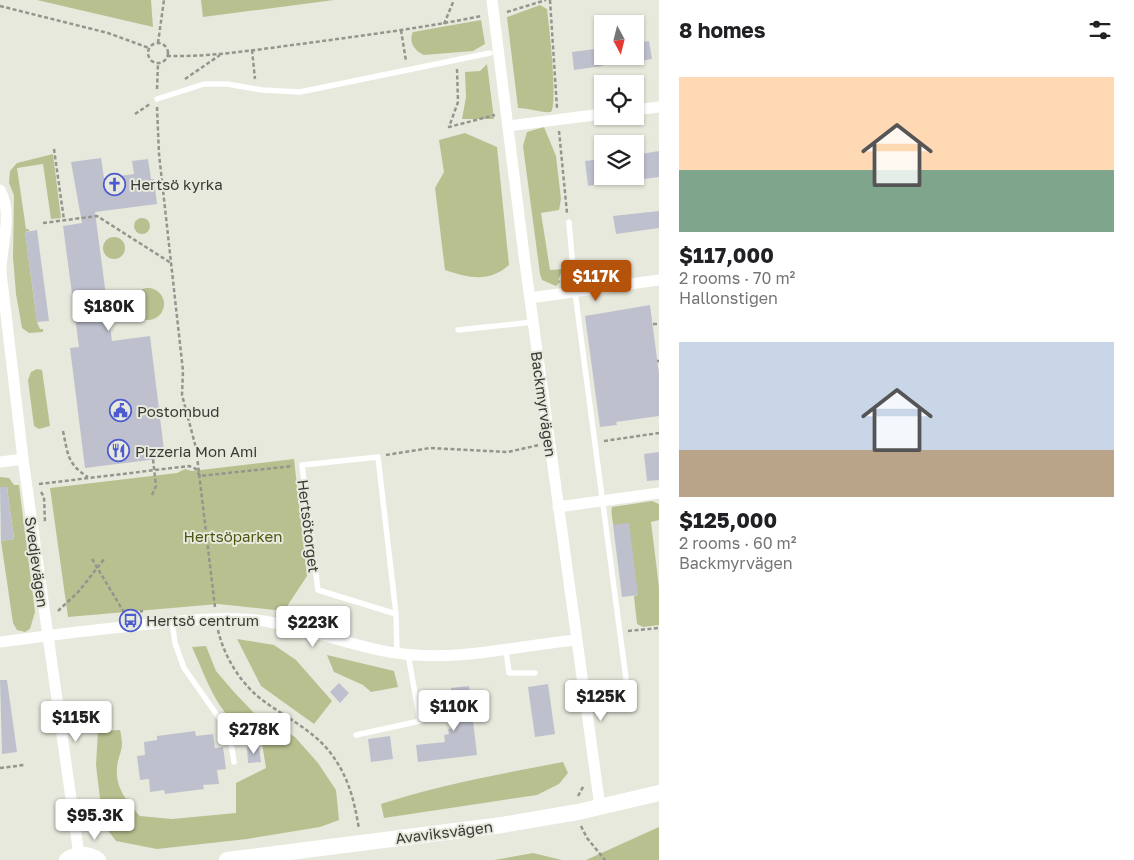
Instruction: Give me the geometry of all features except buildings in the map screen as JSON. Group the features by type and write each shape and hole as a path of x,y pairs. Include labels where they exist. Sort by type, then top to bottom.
{"street":[{"name":"Backmyrvägen","path":"492,0 533,322 600,807"},
{"path":"644,109 659,107"},
{"path":"508,126 594,115"},
{"name":"Svedjevägen","path":"0,190 5,209 5,242 0,269 2,289 47,635 73,857"},
{"path":"530,298 659,280"},
{"path":"0,462 23,459"},
{"path":"558,507 659,493"},
{"path":"0,642 47,635 216,619 256,620 363,647 402,654 465,655 576,640"},
{"name":"Avaviksvägen","path":"227,860 502,825 600,807 659,793"},
{"path":"73,857 88,855 98,860"}],"lane":[{"path":"157,99 204,84 226,84 256,89 300,92 407,72 490,53"},
{"path":"568,222 575,292 628,694"},
{"path":"458,330 533,322"},
{"path":"356,735 420,721 402,654 378,457"},
{"name":"Hertsötorget","path":"378,457 302,465 318,590 396,614"},
{"path":"172,622 175,643 184,668 229,732 234,762"},
{"path":"506,650 509,673 535,673"}],"path":[{"path":"5,0 1,6 108,33 149,48"},
{"path":"158,43 164,0"},
{"path":"444,24 454,0"},
{"path":"507,12 546,0"},
{"path":"550,0 558,120 568,222"},
{"path":"167,56 221,54 444,24 481,16"},
{"path":"402,30 407,72"},
{"path":"158,43 166,47 167,56 164,61 158,63 149,58 149,48 153,44 158,43"},
{"path":"252,50 256,89"},
{"path":"178,84 221,54"},
{"path":"456,60 458,102 449,127 479,118 506,113"},
{"path":"158,63 159,154 183,371 182,395 194,440 200,476 202,508 219,636 241,679 258,696 304,728 329,751 351,789 359,829"},
{"path":"135,114 157,99"},
{"path":"54,149 64,220"},
{"path":"42,223 97,216 171,263"},
{"path":"652,324 659,324"},
{"path":"63,431 69,461 77,470 89,478"},
{"path":"595,443 659,434"},
{"path":"378,457 430,448 508,452 541,445"},
{"path":"152,459 156,486 152,495"},
{"path":"200,476 302,465"},
{"path":"39,484 189,466 196,469 200,476"},
{"path":"26,481 38,479 44,497 45,524"},
{"path":"57,612 79,591 105,558"},
{"path":"92,560 125,614"},
{"path":"620,632 659,628"},
{"path":"0,768 24,765"}],"green space":[{"path":"37,0 151,0 153,27"},
{"path":"201,0 334,0 203,17"},
{"path":"540,5 547,9 554,94 551,112 518,108 507,17"},
{"path":"481,20 485,44 473,51 424,55 415,49 412,43 413,32"},
{"path":"487,64 494,119 462,119 466,97 465,72 480,71"},
{"path":"544,127 556,156 561,199 559,210 541,213 550,270 563,269 558,280 561,281 556,286 542,280 540,274 523,146 527,132"},
{"path":"465,133 497,147 509,265 501,271 486,277 471,277 445,270 435,188 444,172 439,140"},
{"path":"53,154 61,218 51,219 43,164 17,168 26,229 29,229 29,231 25,232 37,322 40,329 43,329 43,332 29,333 22,328 16,294 13,257 14,195 9,183 10,171 17,163"},
{"path":"139,218 145,218 150,223 148,232 139,234 134,229 134,223"},
{"path":"114,237 122,240 125,248 122,256 114,259 106,256 103,248 106,240"},
{"path":"148,288 154,289 159,293 163,298 163,310 159,315 154,319 148,320 142,319 137,315 133,310 132,304 133,298 137,293 142,289"},
{"path":"37,369 42,370 50,426 39,429 34,426 28,380 31,372"},
{"name":"Hertsöparken","path":"294,459 307,576 284,611 218,604 68,617 50,488 177,473 185,469 192,471"},
{"path":"0,477 9,478 14,485 19,485 35,612 30,629 25,632 17,630 13,623 1,541 14,539 7,487 0,487"},
{"path":"652,501 659,504 659,520 651,522 659,587 659,625 643,627 637,624 634,596 638,595 613,525 612,507"},
{"path":"237,639 274,645 296,660 332,701 314,724 261,686"},
{"path":"206,646 216,671 255,714 295,737 318,763 336,790 339,820 320,827 247,839 157,849 116,841 103,824 96,765 98,731 120,730 122,747 117,768 118,782 127,800 140,816 172,819 236,813 236,783 266,768 262,743 247,733 225,713 211,690 192,647"},
{"path":"327,655 394,671 398,687 371,692 363,685 334,672"},
{"path":"563,762 568,773 559,784 537,795 384,818 381,804 449,785"},
{"path":"659,827 659,860 586,860"},
{"path":"533,853 562,860 494,860"}],"place":[{"name":"Hertsö kyrka","path":"114,184"},
{"name":"Postombud","path":"121,411"},
{"name":"Pizzeria Mon Ami","path":"119,451"},
{"name":"Hertsö centrum","path":"130,620"}]}
